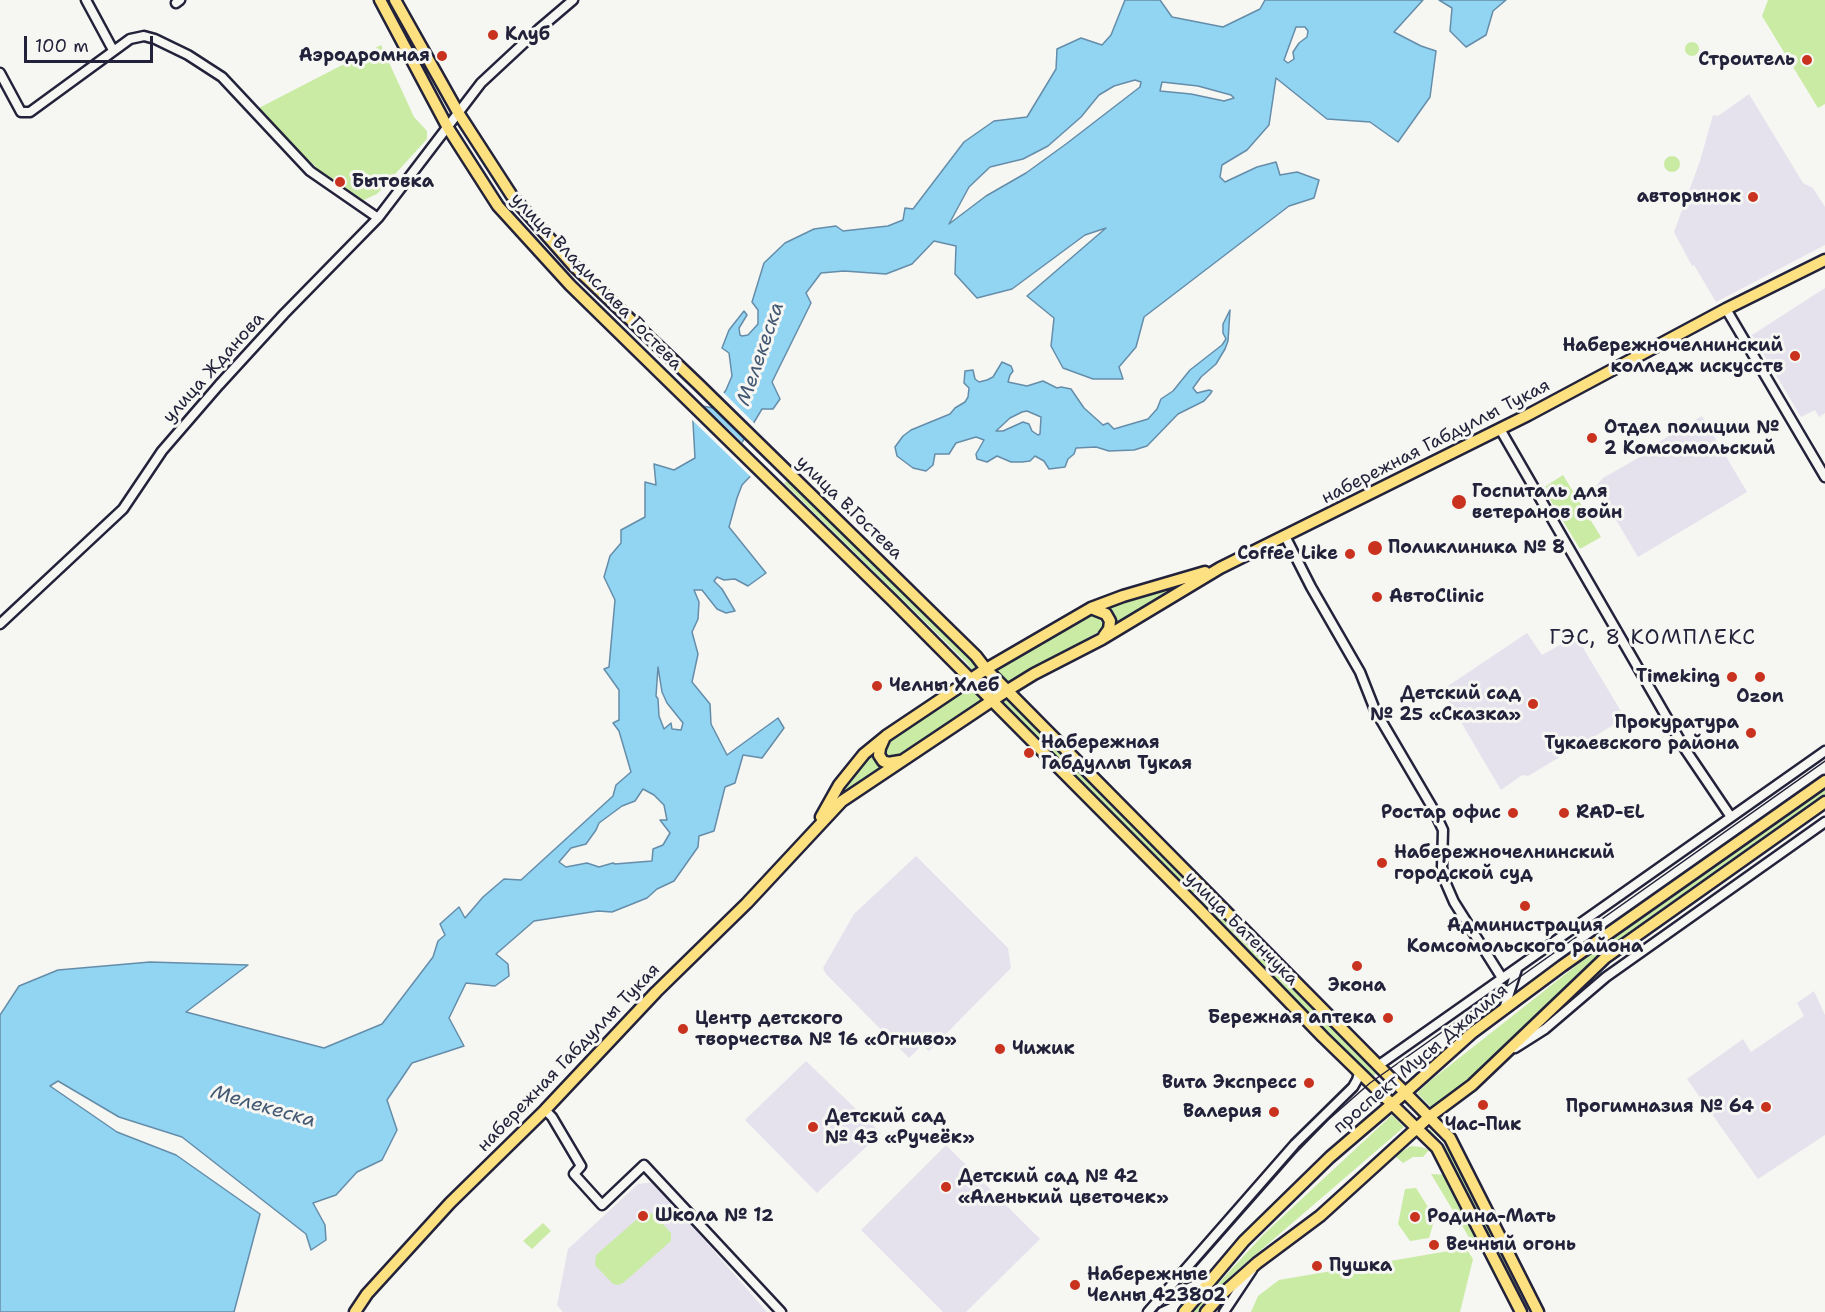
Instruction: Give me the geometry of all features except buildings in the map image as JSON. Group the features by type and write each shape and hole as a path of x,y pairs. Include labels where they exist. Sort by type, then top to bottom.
{"main road":[{"name":"улица Владислава Гостева","path":"380,0 448,128 498,206 570,285 685,397"},
{"name":"улица Владислава Гостева","path":"395,0 459,114 512,196 573,265 698,384"},
{"name":"набережная Габдуллы Тукая","path":"355,1312 366,1294 450,1203 545,1110 656,992 747,903 842,801 1008,690 1102,639 1220,568 1500,429 1726,309 1825,260"},
{"name":"улица В.Гостева","path":"698,384 976,656"},
{"name":"улица В.Гостева","path":"685,397 893,602"},
{"name":"набережная Габдуллы Тукая","path":"812,832 839,784 855,764 886,736 986,669 1091,608 1123,596 1220,568"},
{"name":"улица Батенчука","path":"893,602 1437,1148 1521,1312"},
{"path":"1091,608 1106,614 1110,621 1110,629 1102,639"},
{"name":"улица Батенчука","path":"976,656 986,669 1450,1138 1538,1312"},
{"path":"886,736 879,755 888,763 900,761"},
{"name":"проспект Мусы Джалиля","path":"1184,1312 1244,1241 1330,1157 1472,1033 1581,952 1825,781"},
{"path":"1206,1312 1221,1295 1257,1263 1320,1216 1429,1117 1472,1085 1605,958 1825,802"},
{"path":"1197,907 1199,895 1205,893 1212,896"},
{"path":"1513,1295 1524,1298 1527,1295 1526,1289"}],"street":[{"path":"87,0 113,50"},
{"name":"улица Жданова","path":"0,624 123,509 162,451 219,385 284,314 378,218 481,83 539,28 573,0"},
{"path":"0,73 21,112 30,112 130,39 144,36 155,39 222,77 310,171 378,218"},
{"path":"1726,309 1825,477"},
{"path":"1500,429 1685,749 1731,817"},
{"path":"1285,536 1311,587 1360,672 1375,710 1432,807 1443,830 1444,879 1455,902 1502,978"},
{"path":"1378,1065 1825,751"},
{"path":"1510,1051 1545,1029 1606,978 1825,822"},
{"path":"1504,1009 1517,968"},
{"path":"1151,1309 1295,1144 1353,1087 1358,1080 1359,1072"},
{"path":"545,1110 552,1117 581,1166 574,1174 602,1205 644,1165 781,1312"},
{"path":"1224,1312 1257,1263"},
{"path":"1151,1309 1170,1296 1214,1277"}],"shaded area":[{"name":"авторынок","path":"1749,94 1803,183 1813,188 1825,207 1825,245 1716,302 1694,265 1692,266 1674,232 1700,161 1713,115 1718,116"},
{"name":"Набережночелнинский колледж искусств","path":"1825,288 1825,413 1819,417 1815,410 1801,417 1752,335"},
{"path":"1702,416 1747,492 1638,557 1596,486 1603,478 1645,454 1647,449"},
{"name":"Детский сад № 25 «Сказка»","path":"1527,633 1542,655 1576,636 1625,718 1528,776 1522,775 1501,790 1442,690"},
{"path":"916,856 1008,948 1011,968 929,1051 922,1045 909,1058 826,974 823,968 854,914"},
{"name":"Прогимназия № 64","path":"1814,991 1825,1015 1825,1135 1758,1179 1687,1079 1743,1039 1751,1052 1804,1016 1797,1003"},
{"name":"Детский сад № 43 «Ручеёк»","path":"806,1061 881,1133 817,1193 745,1120"},
{"name":"Детский сад № 42 «Аленький цветочек»","path":"946,1145 1040,1239 966,1312 943,1312 861,1230"},
{"name":"Школа № 12","path":"654,1182 767,1312 563,1312 557,1305 568,1249 638,1184"}],"green space":[{"name":"Строитель","path":"1768,0 1825,0 1825,104 1818,108 1762,16"},
{"path":"1689,42 1695,42 1699,49 1695,56 1689,56 1685,52 1685,46"},
{"path":"381,45 414,117 427,131 427,139 377,194 364,200 346,195 255,110"},
{"path":"1672,156 1680,164 1672,172 1664,164"},
{"path":"1563,475 1601,537 1580,549 1543,488"},
{"path":"787,481 979,668 973,671 784,483"},
{"path":"1165,589 1167,596 1116,624 1114,614 1106,607 1154,591"},
{"path":"1091,614 1102,622 1103,627 1098,632 1010,683 996,670"},
{"path":"972,684 985,699 898,757 888,756 886,751 888,743"},
{"path":"1007,697 1199,889 1193,894 1002,701"},
{"path":"875,750 886,766 863,779 838,800 855,773"},
{"path":"1825,789 1825,794 1597,956 1504,1047 1432,1108 1417,1093 1582,961"},
{"path":"1205,898 1376,1074 1372,1077 1202,904"},
{"path":"1392,1115 1404,1127 1233,1274 1199,1312 1192,1312 1264,1234"},
{"path":"1430,1129 1448,1150 1521,1294 1518,1293 1446,1151 1429,1131"},
{"path":"1411,1146 1429,1150 1423,1157 1413,1157 1403,1163 1395,1156"},
{"path":"1431,1174 1449,1175 1479,1236 1470,1239"},
{"path":"1416,1188 1435,1218 1429,1238 1410,1241 1398,1224 1405,1189"},
{"path":"644,1213 654,1214 671,1233 671,1241 623,1283 613,1284 595,1265 596,1255"},
{"path":"543,1223 551,1231 532,1249 523,1241"},
{"path":"1466,1248 1473,1259 1460,1312 1251,1312 1258,1296 1279,1280"}],"water":[{"name":"Мелекеска","path":"1125,0 1160,0 1172,17 1223,27 1260,9 1265,0 1423,0 1394,32 1436,51 1430,97 1398,142 1370,122 1327,119 1276,78 1269,125 1247,150 1222,165 1220,177 1225,182 1257,167 1276,162 1280,175 1297,172 1319,180 1314,198 1289,206 1144,317 1136,347 1119,367 1123,379 1093,379 1063,368 1051,346 1054,318 1027,296 1106,228 1085,235 1012,289 977,298 955,274 956,246 934,241 912,264 886,274 844,271 821,273 806,293 811,303 772,382 780,399 773,409 762,409 738,449 760,466 742,485 729,527 766,573 748,586 735,579 724,580 717,577 714,581 722,589 735,611 726,613 717,609 702,590 694,590 699,602 698,619 692,632 698,654 692,682 710,704 711,724 727,755 778,718 784,728 762,758 743,755 735,783 725,787 714,831 699,836 698,847 674,881 657,889 647,898 612,912 598,911 534,921 496,954 508,964 509,976 495,986 466,983 449,1018 464,1046 412,1063 387,1100 397,1130 382,1160 357,1172 336,1195 313,1203 325,1225 326,1240 311,1250 306,1234 182,1137 119,1117 58,1081 50,1086 117,1132 176,1155 260,1214 234,1312 0,1312 0,1015 19,986 58,970 150,962 248,965 186,1012 324,1048 382,1024 433,957 438,941 445,935 440,924 459,907 465,918 483,897 504,879 521,880 613,796 616,785 631,772 619,731 613,723 619,720 619,690 604,669 609,667 615,600 604,577 610,556 621,543 621,530 645,517 645,482 656,485 654,464 674,470 695,458 692,404 713,408 726,390 732,376 729,353 722,348 729,330 744,311 747,315 739,328 740,335 748,335 758,324 758,310 752,302 764,263 785,243 814,229 836,226 843,231 888,226 903,220 905,208 913,209 964,142 994,121 1027,117 1056,69 1057,49 1081,38 1102,45 1111,35","holes":["1296,27 1305,27 1308,31 1307,37 1293,52 1294,59 1288,63 1284,60","1135,80 1141,82 1140,87 1066,144 1026,173 986,196 949,224 969,187 990,167 1023,159 1048,146 1081,117 1099,95 1114,86","1162,82 1198,86 1231,95 1234,98 1224,101 1191,94 1160,91","658,667 662,692 667,703 683,723 681,730 672,729 671,723 664,729 659,716 656,696","643,789 654,795 664,805 667,820 660,820 670,833 663,845 653,849 652,861 613,863 599,867 587,863 566,867 559,862 571,848 586,844 599,823 622,806 635,801"]},
{"path":"1439,0 1506,0 1493,11 1486,35 1466,47 1450,31 1452,8"},
{"path":"1230,310 1228,341 1225,349 1216,364 1201,377 1193,388 1197,393 1209,390 1212,391 1211,393 1204,401 1178,414 1147,446 1134,450 1109,451 1096,447 1076,448 1065,467 1049,469 1044,461 1035,456 1030,461 1022,462 1011,462 997,456 987,462 977,459 976,454 984,440 976,437 956,443 949,454 935,454 933,465 926,471 913,468 897,456 895,447 903,436 911,430 950,414 965,402 969,388 964,383 965,371 973,370 975,379 979,382 993,377 1002,362 1011,366 1013,371 1008,382 1027,386 1043,381 1057,388 1071,389 1084,408 1103,425 1108,423 1114,429 1148,419 1157,409 1161,399 1173,391 1190,370 1222,345 1226,339 1223,324","holes":["1027,411 1041,417 1040,434 1038,435 1032,431 1029,424 1023,422 1003,431 996,431 1010,418 1022,412"]}],"pier":[{"path":"722,391 756,425 746,441 709,404 712,405"},
{"path":"693,401 701,403 744,444 742,448 763,464 763,468 753,479 690,418 689,404"}],"tram line":[{"path":"1156,1312 1295,1154 1328,1120 1370,1083 1825,761"}],"place":[{"name":"Клуб","path":"493,35"},
{"name":"Аэродромная","path":"442,56"},
{"name":"Строитель","path":"1807,60"},
{"name":"Бытовка","path":"340,182"},
{"name":"авторынок","path":"1753,197"},
{"name":"Набережночелнинский колледж искусств","path":"1795,356"},
{"name":"Отдел полиции № 2 Комсомольский","path":"1592,438"},
{"name":"Госпиталь для ветеранов войн","path":"1459,502"},
{"name":"Поликлиника № 8","path":"1375,548"},
{"name":"Coffee Like","path":"1350,554"},
{"name":"АвтоClinic","path":"1377,597"},
{"name":"Timeking","path":"1732,677"},
{"name":"Ozon","path":"1760,677"},
{"name":"Челны Хлеб","path":"877,686"},
{"name":"Детский сад № 25 «Сказка»","path":"1533,704"},
{"name":"Прокуратура Тукаевского района","path":"1751,733"},
{"name":"Набережная Габдуллы Тукая","path":"1029,753"},
{"name":"Ростар офис","path":"1513,813"},
{"name":"RAD-EL","path":"1564,813"},
{"name":"Набережночелнинский городской суд","path":"1382,863"},
{"name":"Администрация Комсомольского района","path":"1525,906"},
{"name":"Экона","path":"1357,966"},
{"name":"Бережная аптека","path":"1388,1018"},
{"name":"Центр детского творчества № 16 «Огниво»","path":"683,1029"},
{"name":"Чижик","path":"1000,1049"},
{"name":"Вита Экспресс","path":"1309,1083"},
{"name":"Час-Пик","path":"1483,1105"},
{"name":"Прогимназия № 64","path":"1766,1107"},
{"name":"Валерия","path":"1274,1112"},
{"name":"Детский сад № 43 «Ручеёк»","path":"813,1127"},
{"name":"Детский сад № 42 «Аленький цветочек»","path":"946,1187"},
{"name":"Школа № 12","path":"643,1216"},
{"name":"Родина-Мать","path":"1415,1217"},
{"name":"Вечный огонь","path":"1434,1245"},
{"name":"Пушка","path":"1317,1266"},
{"name":"Набережные Челны 423802","path":"1075,1285"}],"district":[{"name":"ГЭС, 8 КОМПЛЕКС","path":"1653,639"}]}
